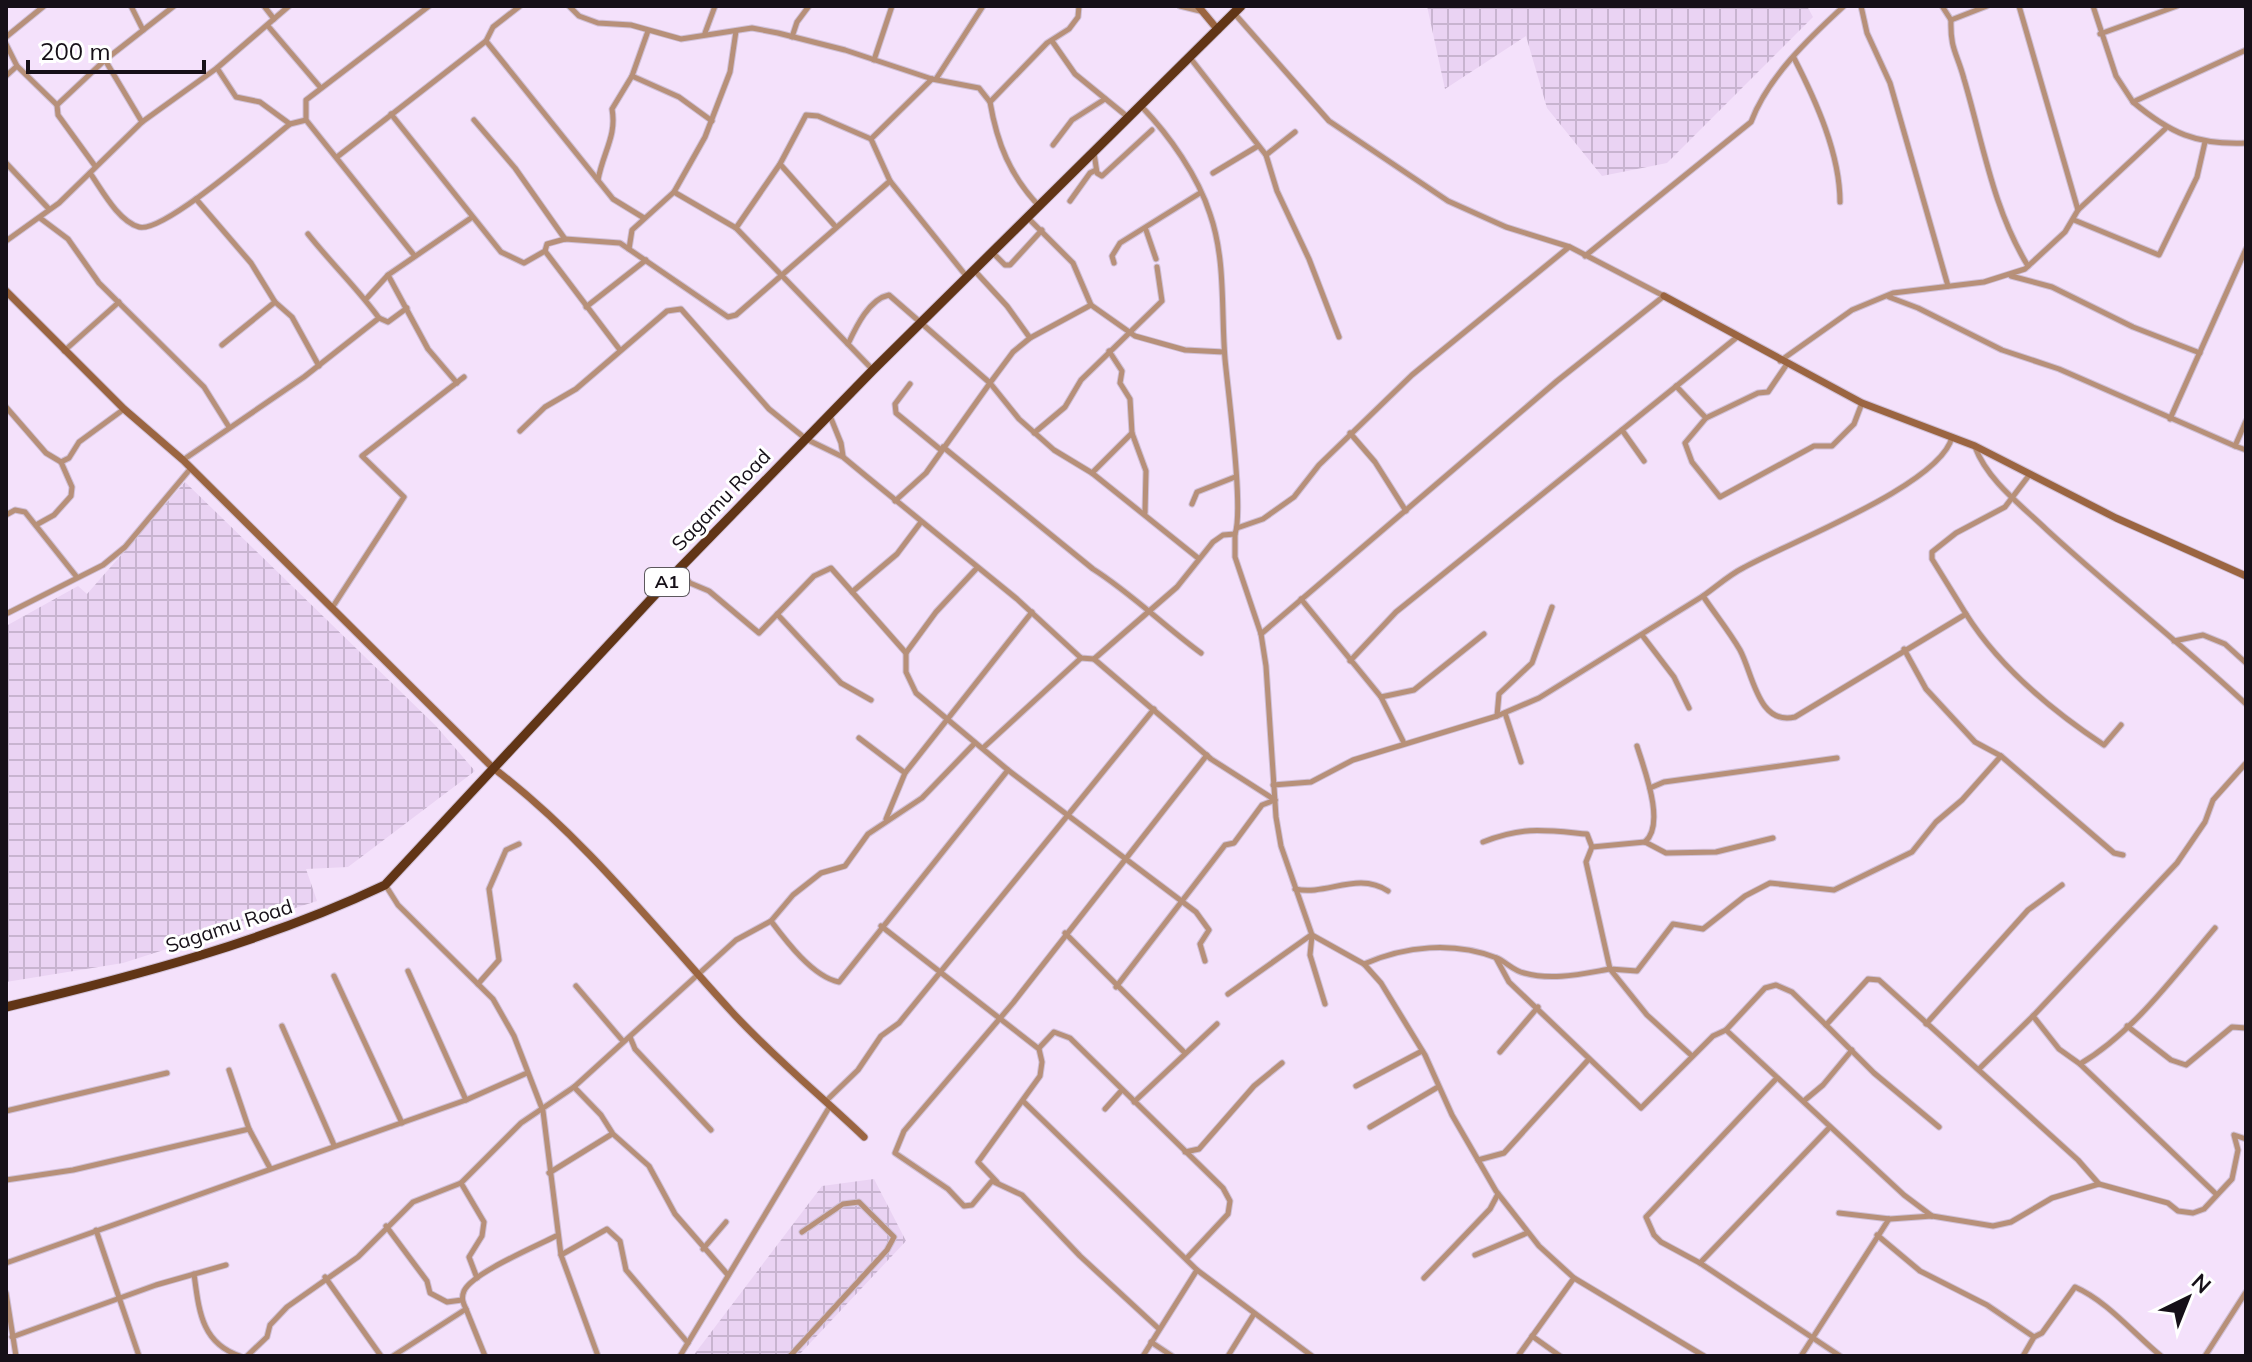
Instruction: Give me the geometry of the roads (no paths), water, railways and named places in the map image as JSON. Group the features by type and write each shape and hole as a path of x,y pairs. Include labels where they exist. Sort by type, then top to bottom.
{"highway":[{"name":"Sagamu Road","path":"6,1007 121,980 193,957 321,915 385,885 679,569 873,370 1238,10"}],"street":[{"path":"6,37 44,6"},
{"path":"131,6 143,30"},
{"path":"57,105 105,60 174,6"},
{"path":"264,6 274,19"},
{"path":"6,241 40,218 142,122 217,68 289,6"},
{"path":"414,255 306,120 306,100 429,6"},
{"path":"337,157 486,41 493,27 520,6"},
{"path":"569,6 579,16 598,23 623,24 681,39 752,28 934,79 979,88 990,102 996,137 1009,167 1040,207"},
{"path":"705,33 715,6"},
{"path":"792,37 797,22 809,6"},
{"path":"874,60 892,6"},
{"path":"871,139 934,79 983,6"},
{"path":"990,102 1052,41 1069,29 1078,17 1079,6"},
{"path":"1180,6 1199,9 1218,30"},
{"path":"1585,256 1751,122 1759,102 1794,58 1844,6"},
{"path":"1861,6 1867,33 1890,83 1948,286"},
{"path":"1942,6 1951,20 1950,44 1963,76 1994,189 2012,240 2028,266"},
{"path":"1951,20 1987,6"},
{"path":"2019,6 2078,210"},
{"path":"2093,6 2116,76 2133,102 2165,129 2205,142 2246,143"},
{"path":"2100,34 2177,6"},
{"path":"1238,10 1329,121 1448,201 1506,227 1570,247 1862,403 1975,446 2116,518 2246,576"},
{"path":"268,26 320,87"},
{"path":"597,181 602,157 616,128 612,109 632,76 648,31"},
{"path":"629,249 632,230 674,192 712,121 730,72 736,31"},
{"path":"486,41 613,199 644,218"},
{"path":"1052,41 1075,74 1130,118"},
{"path":"6,44 17,66 57,105 58,115 95,166"},
{"path":"2133,102 2246,50"},
{"path":"1794,58 1811,91 1840,172 1840,202"},
{"path":"1191,59 1266,155 1277,191 1309,259 1339,337"},
{"path":"105,60 142,122"},
{"path":"6,76 17,66"},
{"path":"217,68 236,97 260,102 290,124"},
{"path":"632,76 679,97 712,121"},
{"path":"1053,145 1072,120 1105,99"},
{"path":"1142,107 1158,123 1210,214 1220,265 1235,477 1235,557 1261,634 1269,690 1273,785 1281,846 1312,935 1310,955 1325,1004"},
{"path":"391,114 448,182 471,218 509,258 524,263 545,251 547,244 565,239 604,240 629,249 728,317 736,315 890,181"},
{"path":"736,228 780,164 806,115 818,116 871,139 890,181 970,274 1007,306 1030,338"},
{"path":"90,173 120,213 137,227 151,227 196,199 290,124 306,120"},
{"path":"474,120 515,168 565,239"},
{"path":"1862,403 1854,424 1832,446 1814,446 1720,497 1692,462 1685,443 1706,418 1758,393 1768,392 1784,362 1852,310 1893,293 2010,275 2028,266 2073,221 2078,210 2165,129"},
{"path":"1094,153 1096,170 1102,176 1152,130"},
{"path":"1266,155 1295,132"},
{"path":"2073,221 2076,219 2153,256 2159,255 2197,177 2205,142"},
{"path":"1213,173 1258,146"},
{"path":"6,163 31,195 49,209"},
{"path":"780,164 835,226"},
{"path":"1070,201 1090,173 1096,170"},
{"path":"674,192 736,228 873,370"},
{"path":"1114,263 1112,256 1120,243 1146,230 1200,193"},
{"path":"196,199 251,263 275,302 299,327 319,366"},
{"path":"40,218 68,239 99,283 204,387 229,427"},
{"path":"367,298 388,275 414,255 471,218"},
{"path":"1028,218 1080,274 1091,305 1142,339 1185,350 1224,352"},
{"path":"992,252 1005,265 1010,265 1042,230"},
{"path":"1146,230 1156,259"},
{"path":"308,234 352,289 367,298 379,318 388,322 407,308"},
{"path":"1094,659 1177,587 1198,558 1223,535 1263,519 1294,497 1350,433 1479,318 1570,247"},
{"path":"2170,419 2246,249"},
{"path":"545,251 620,350"},
{"path":"586,307 646,260"},
{"path":"1034,433 1065,407 1081,380 1162,301 1157,267"},
{"path":"388,275 428,349 457,383"},
{"path":"2010,275 2052,287 2133,327 2200,353"},
{"path":"6,293 124,409 183,460 492,767 538,802 632,899 733,1014 864,1137"},
{"path":"848,344 859,320 887,295 990,383 1034,433 1145,513 1198,558"},
{"path":"1261,634 1557,381 1664,296"},
{"path":"1888,297 1918,308 2002,350 2059,369 2246,450"},
{"path":"64,351 119,302"},
{"path":"222,345 275,302"},
{"path":"895,501 926,473 1013,352 1030,338 1091,305"},
{"path":"520,431 545,407 576,389 667,311 681,309 769,409 806,439 843,457 1032,612 1081,658 1094,659 1207,755 1275,800"},
{"path":"183,460 319,366 379,318"},
{"path":"1120,324 1121,339"},
{"path":"1350,661 1396,612 1736,338"},
{"path":"1109,351 1122,371 1120,383 1130,399 1132,433 1146,471 1145,513"},
{"path":"332,609 404,497 362,456 464,377"},
{"path":"910,384 895,404 896,413 1201,653"},
{"path":"1676,386 1706,418"},
{"path":"6,407 46,453 61,462 72,487 71,496 54,515 36,525"},
{"path":"61,462 69,458 79,442 124,409"},
{"path":"830,416 843,457"},
{"path":"2235,446 2246,421"},
{"path":"1622,430 1644,461"},
{"path":"1092,473 1132,433"},
{"path":"1350,433 1375,462 1406,511"},
{"path":"1273,785 1311,782 1353,760 1403,741 1497,716 1539,698 1703,596 1742,568 1806,539 1921,476 1951,446 1952,437"},
{"path":"1975,446 1980,460 2012,497 2246,704"},
{"path":"6,614 103,565 125,547 191,468"},
{"path":"2030,474 1998,512 1956,533 1932,552 1932,559 1966,614 2003,663 2078,728 2104,745 2121,725"},
{"path":"1192,504 1197,492 1235,477"},
{"path":"6,515 20,509 76,576"},
{"path":"852,592 897,554 921,522"},
{"path":"679,569 690,583 709,591 754,632 759,633 824,568 831,568 906,653 911,687 1008,770 1183,901 1209,930 1200,944 1205,961"},
{"path":"906,653 936,612 976,569"},
{"path":"1703,596 1740,651 1760,699 1773,715 1784,719 1795,717 1966,614"},
{"path":"1301,599 1381,697 1403,741"},
{"path":"1497,716 1499,694 1532,663 1552,607"},
{"path":"886,821 905,773 1032,612"},
{"path":"777,614 834,677 871,700"},
{"path":"1381,697 1414,690 1484,634"},
{"path":"1642,635 1674,677 1689,708"},
{"path":"2173,641 2203,635 2225,644 2246,663"},
{"path":"1904,649 1926,689 1975,742 2001,756 2114,853 2123,855"},
{"path":"983,748 1081,658"},
{"path":"680,1356 829,1103 858,1070 881,1036 899,1023 1154,709"},
{"path":"1505,713 1521,762"},
{"path":"859,738 905,773"},
{"path":"247,1356 267,1337 270,1325 287,1307 325,1277 358,1257 413,1202 461,1183 521,1123 543,1111 574,1087 697,973 750,930 771,921 793,895 821,873 845,866 868,834 922,798 975,743"},
{"path":"1637,746 1650,788 1654,820 1651,837 1645,842"},
{"path":"998,1183 989,1182 972,1205 964,1206 948,1189 895,1153 904,1131 999,1017 1207,755"},
{"path":"1364,964 1421,948 1446,948 1496,958 1522,973 1559,978 1610,969 1637,971 1673,924 1703,929 1745,896 1770,883 1809,884 1834,890 1912,852 1936,822 1962,800 2001,756"},
{"path":"1650,788 1664,782 1786,762 1837,758"},
{"path":"1979,1069 2177,863 2205,822 2213,800 2246,763"},
{"path":"771,921 801,956 837,982 845,978 881,926 1008,770"},
{"path":"1116,987 1225,845 1234,843 1262,805 1275,800"},
{"path":"1483,842 1516,829 1587,834 1592,847 1586,862 1610,969 1647,1015 1692,1056"},
{"path":"1592,847 1645,842 1666,853 1716,852 1773,838"},
{"path":"478,984 499,960 489,889 506,850 519,844"},
{"path":"1294,889 1312,890 1339,883 1371,882 1388,891"},
{"path":"385,885 398,905 478,984 508,1025 543,1111 556,1236 598,1356"},
{"path":"1926,1024 2028,910 2062,885"},
{"path":"881,926 1039,1049 1042,1069 1024,1102 978,1162 998,1183 1022,1195 1080,1256 1158,1328"},
{"path":"2080,1064 2098,1054 2127,1026 2215,928"},
{"path":"1065,933 1185,1053"},
{"path":"1312,935 1364,964 1381,983 1422,1051 1478,1160 1527,1233 1574,1278 1704,1356"},
{"path":"1228,994 1312,935"},
{"path":"1496,958 1509,982 1641,1108 1713,1036 1726,1030 1765,988 1776,985 1792,992 1939,1127"},
{"path":"408,971 466,1100"},
{"path":"334,976 402,1123"},
{"path":"1826,1025 1868,979 1875,977 1979,1069 2099,1184 2168,1203 2178,1211 2193,1213 2204,1209 2215,1193 2232,1179 2238,1150 2234,1135 2246,1139"},
{"path":"576,986 622,1040"},
{"path":"1500,1052 1538,1007"},
{"path":"2033,1016 2059,1049 2080,1064 2215,1193"},
{"path":"1133,1101 1168,1073 1217,1024"},
{"path":"282,1026 334,1145"},
{"path":"2127,1026 2171,1060 2186,1065 2224,1031 2232,1027 2246,1028"},
{"path":"1726,1030 1904,1195 1932,1216"},
{"path":"1039,1049 1054,1032 1070,1038 1223,1188 1231,1206 1187,1258"},
{"path":"630,1037 635,1049 711,1130"},
{"path":"1805,1100 1823,1085 1852,1050"},
{"path":"1356,1086 1422,1051"},
{"path":"1478,1160 1504,1153 1589,1059"},
{"path":"1184,1152 1199,1149 1254,1086 1282,1063"},
{"path":"229,1070 249,1129 270,1168"},
{"path":"6,1111 167,1073"},
{"path":"6,1263 466,1100 527,1073"},
{"path":"1776,1079 1646,1217 1654,1235 1661,1242 1700,1263 1840,1356"},
{"path":"574,1087 601,1115 613,1134 649,1166 675,1214 728,1275"},
{"path":"1370,1127 1438,1087"},
{"path":"1105,1109 1122,1090"},
{"path":"1024,1102 1197,1270 1312,1356"},
{"path":"1700,1263 1830,1127"},
{"path":"6,1180 73,1170 249,1129"},
{"path":"549,1173 613,1134"},
{"path":"461,1183 484,1222 482,1236 469,1257 477,1278"},
{"path":"1839,1213 1890,1219 1932,1216 1973,1225 2001,1225 2036,1204 2099,1184"},
{"path":"1424,1278 1490,1209 1498,1194"},
{"path":"790,1356 887,1250 894,1237 859,1202 843,1204 802,1232"},
{"path":"1801,1356 1890,1219"},
{"path":"703,1249 726,1222"},
{"path":"386,1226 427,1281 430,1293 447,1302 462,1300"},
{"path":"561,1255 607,1229 620,1241 626,1270 688,1343"},
{"path":"96,1230 139,1356"},
{"path":"1475,1255 1527,1233"},
{"path":"1877,1235 1920,1271 1987,1305 2034,1337"},
{"path":"485,1356 462,1300 464,1289 477,1278 556,1236"},
{"path":"10,1342 121,1299 226,1265"},
{"path":"1143,1356 1197,1270"},
{"path":"194,1274 200,1317 221,1349 240,1356"},
{"path":"325,1277 381,1356"},
{"path":"1518,1356 1574,1278"},
{"path":"2023,1356 2034,1337 2042,1333 2075,1287 2097,1296 2113,1316 2161,1356"},
{"path":"2205,1356 2246,1292"},
{"path":"6,1293 10,1342 16,1356"},
{"path":"393,1356 466,1309"},
{"path":"1228,1356 1254,1314"},
{"path":"1532,1336 1560,1356"},
{"path":"1151,1342 1172,1356"},
{"path":"1684,1356 1690,1348"}]}
